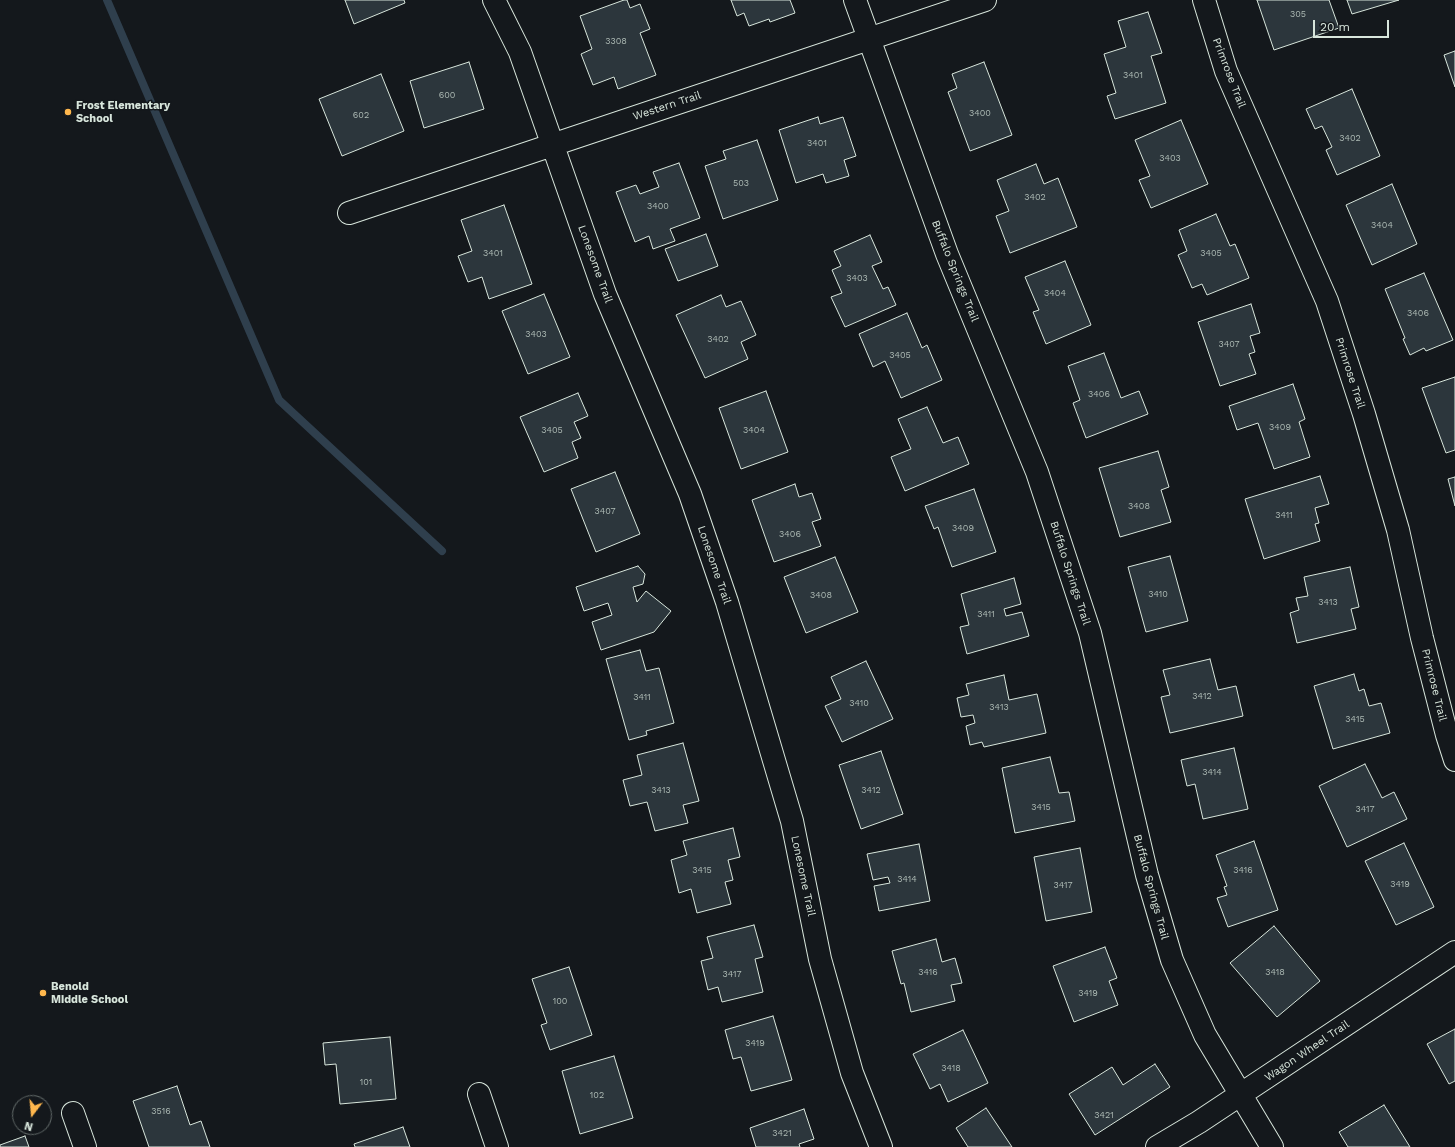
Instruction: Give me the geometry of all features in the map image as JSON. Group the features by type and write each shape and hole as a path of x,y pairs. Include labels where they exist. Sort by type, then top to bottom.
{"street":[{"name":"Lonesome Trail","path":"494,0 520,52 551,144 605,294 690,494 727,602 792,821 820,959 850,1066 881,1147"},
{"name":"Buffalo Springs Trail","path":"854,0 947,254 1040,480 1090,633 1147,875 1172,960 1205,1035 1272,1147"},
{"name":"Western Trail","path":"349,213 984,0"},
{"name":"Primrose Trail","path":"1204,0 1226,71 1327,301 1364,414 1398,530 1422,638 1455,760"},
{"name":"Wagon Wheel Trail","path":"1157,1147 1199,1122 1455,952"},
{"path":"479,1094 497,1147"},
{"path":"74,1113 85,1147"}],"building":[{"path":"345,0 404,0 405,3 354,24"},
{"path":"627,0 630,8 640,4 650,29 640,33 656,75 618,89 614,77 593,85 581,54 592,49 580,16"},
{"path":"731,0 790,0 795,13 770,22 769,19 749,26 744,13 737,16"},
{"path":"1257,0 1329,0 1339,28 1274,50"},
{"path":"1347,0 1399,0 1352,14"},
{"path":"1148,12 1162,53 1151,56 1166,103 1115,119 1107,96 1116,93 1104,54 1126,47 1118,21"},
{"path":"1455,51 1455,87 1444,55"},
{"path":"469,62 484,109 424,128 410,81"},
{"path":"984,62 1012,135 970,151 948,92 957,88 952,74"},
{"path":"381,74 404,131 342,156 319,99"},
{"path":"1352,89 1380,156 1337,175 1326,150 1332,147 1322,126 1315,129 1306,109"},
{"path":"818,117 820,124 843,117 856,156 844,160 849,176 826,183 823,174 796,183 779,130"},
{"path":"1181,120 1208,184 1151,208 1139,180 1150,176 1135,140"},
{"path":"757,140 778,200 723,219 705,166 726,159 723,151"},
{"path":"679,163 700,218 670,229 675,241 653,249 649,236 635,242 616,192 636,185 640,194 659,187 653,172"},
{"path":"1036,164 1044,184 1058,178 1077,227 1010,253 996,216 1009,211 997,180"},
{"path":"1392,184 1417,244 1372,265 1346,205"},
{"path":"504,205 532,284 489,299 482,277 468,282 458,256 472,251 461,220"},
{"path":"1216,214 1230,246 1235,244 1249,278 1207,295 1202,284 1192,288 1178,255 1187,251 1179,230"},
{"path":"706,234 718,266 678,281 665,249"},
{"path":"870,235 882,262 872,266 883,289 888,287 896,305 845,327 831,297 842,293 832,270 841,266 834,251"},
{"path":"1065,261 1091,325 1046,344 1033,312 1039,310 1025,277"},
{"path":"1424,273 1453,340 1426,351 1424,348 1410,355 1403,339 1405,338 1385,289"},
{"path":"544,294 570,357 528,374 502,311"},
{"path":"721,295 726,307 741,301 756,335 741,342 748,359 705,378 676,315"},
{"path":"1251,304 1260,333 1250,336 1255,352 1249,354 1256,374 1220,386 1198,322"},
{"path":"907,313 922,348 927,345 942,380 901,398 885,361 873,367 859,334"},
{"path":"1104,353 1121,398 1139,391 1148,414 1086,438 1073,403 1080,400 1068,366"},
{"path":"1455,377 1455,450 1446,453 1422,388"},
{"path":"1293,384 1305,419 1299,422 1310,457 1274,469 1258,423 1237,430 1229,406"},
{"path":"766,391 788,452 741,469 719,408"},
{"path":"578,393 588,416 574,422 581,438 572,442 578,458 544,472 520,417"},
{"path":"927,407 943,443 958,437 969,464 905,491 891,457 911,449 898,419"},
{"path":"1158,451 1169,487 1161,490 1171,522 1120,537 1099,468"},
{"path":"615,472 640,534 596,552 571,489"},
{"path":"1320,476 1329,504 1315,508 1319,523 1315,524 1320,541 1264,559 1245,499"},
{"path":"1455,477 1455,506 1448,479"},
{"path":"795,484 799,497 812,493 821,519 812,522 821,546 774,562 752,500"},
{"path":"974,489 996,552 952,567 938,527 934,529 925,506"},
{"path":"1170,556 1188,621 1146,632 1128,567"},
{"path":"835,557 858,612 806,633 784,577"},
{"path":"638,566 645,574 643,584 633,587 637,602 646,591 671,611 654,632 601,650 592,622 612,615 608,603 584,611 576,587"},
{"path":"1350,567 1359,607 1351,609 1356,629 1297,643 1290,613 1299,610 1296,598 1308,596 1304,577"},
{"path":"1014,578 1021,604 1004,609 1006,616 1022,612 1029,636 967,654 960,627 969,625 961,594"},
{"path":"640,650 646,671 659,668 674,723 646,731 647,735 629,740 606,659"},
{"path":"1210,659 1218,690 1236,686 1243,716 1170,733 1161,697 1170,695 1163,670"},
{"path":"866,661 893,719 842,742 825,706 841,699 831,677"},
{"path":"1354,674 1359,691 1364,689 1369,706 1381,703 1390,733 1333,749 1314,686"},
{"path":"1004,675 1009,700 1037,694 1046,733 984,747 982,742 970,745 966,726 975,723 973,715 961,717 957,698 969,695 966,684"},
{"path":"683,743 699,801 683,805 688,823 655,831 647,802 630,806 623,780 642,775 637,755"},
{"path":"1234,748 1248,809 1203,819 1195,784 1187,786 1181,760"},
{"path":"881,751 903,814 861,829 839,765"},
{"path":"1050,757 1059,793 1069,792 1075,821 1015,833 1002,768"},
{"path":"1365,764 1382,798 1394,792 1407,819 1347,847 1319,786"},
{"path":"733,828 740,857 728,860 733,880 725,882 731,904 697,913 691,889 679,893 671,860 687,855 683,841"},
{"path":"1254,841 1278,910 1228,927 1217,898 1227,895 1224,887 1227,886 1216,855"},
{"path":"1404,843 1434,907 1396,925 1365,861"},
{"path":"919,844 930,901 879,911 874,886 890,883 888,877 873,880 867,854"},
{"path":"1080,848 1092,912 1046,921 1034,857"},
{"path":"754,925 763,957 755,959 763,992 722,1002 718,987 708,990 701,961 713,958 707,937"},
{"path":"1274,926 1320,981 1277,1017 1230,963"},
{"path":"936,939 942,962 955,958 962,983 951,985 955,1001 911,1012 904,983 901,984 892,951"},
{"path":"1105,947 1117,978 1109,981 1118,1005 1074,1022 1053,966"},
{"path":"569,967 592,1035 550,1050 541,1025 547,1023 532,979"},
{"path":"773,1016 792,1080 751,1091 741,1057 733,1059 725,1030"},
{"path":"1455,1029 1455,1081 1449,1084 1427,1044"},
{"path":"963,1030 988,1083 948,1102 940,1084 930,1089 913,1054"},
{"path":"390,1037 396,1099 340,1104 336,1064 325,1065 323,1043"},
{"path":"614,1056 633,1118 580,1134 562,1071"},
{"path":"1155,1064 1170,1087 1095,1135 1069,1094 1112,1067 1123,1085"},
{"path":"177,1086 190,1125 201,1121 210,1147 149,1147 133,1101"},
{"path":"1384,1105 1410,1147 1348,1147 1339,1132"},
{"path":"986,1108 1012,1147 968,1147 956,1128"},
{"path":"804,1109 814,1139 799,1144 800,1147 756,1147 750,1128"},
{"path":"403,1127 410,1147 355,1147 354,1144"},
{"path":"25,1136 29,1147 0,1147 0,1145"}],"waterway":[{"path":"107,0 279,400 442,551"}],"place":[{"name":"Frost Elementary School","path":"68,112"},
{"name":"Benold Middle School","path":"43,993"}]}
